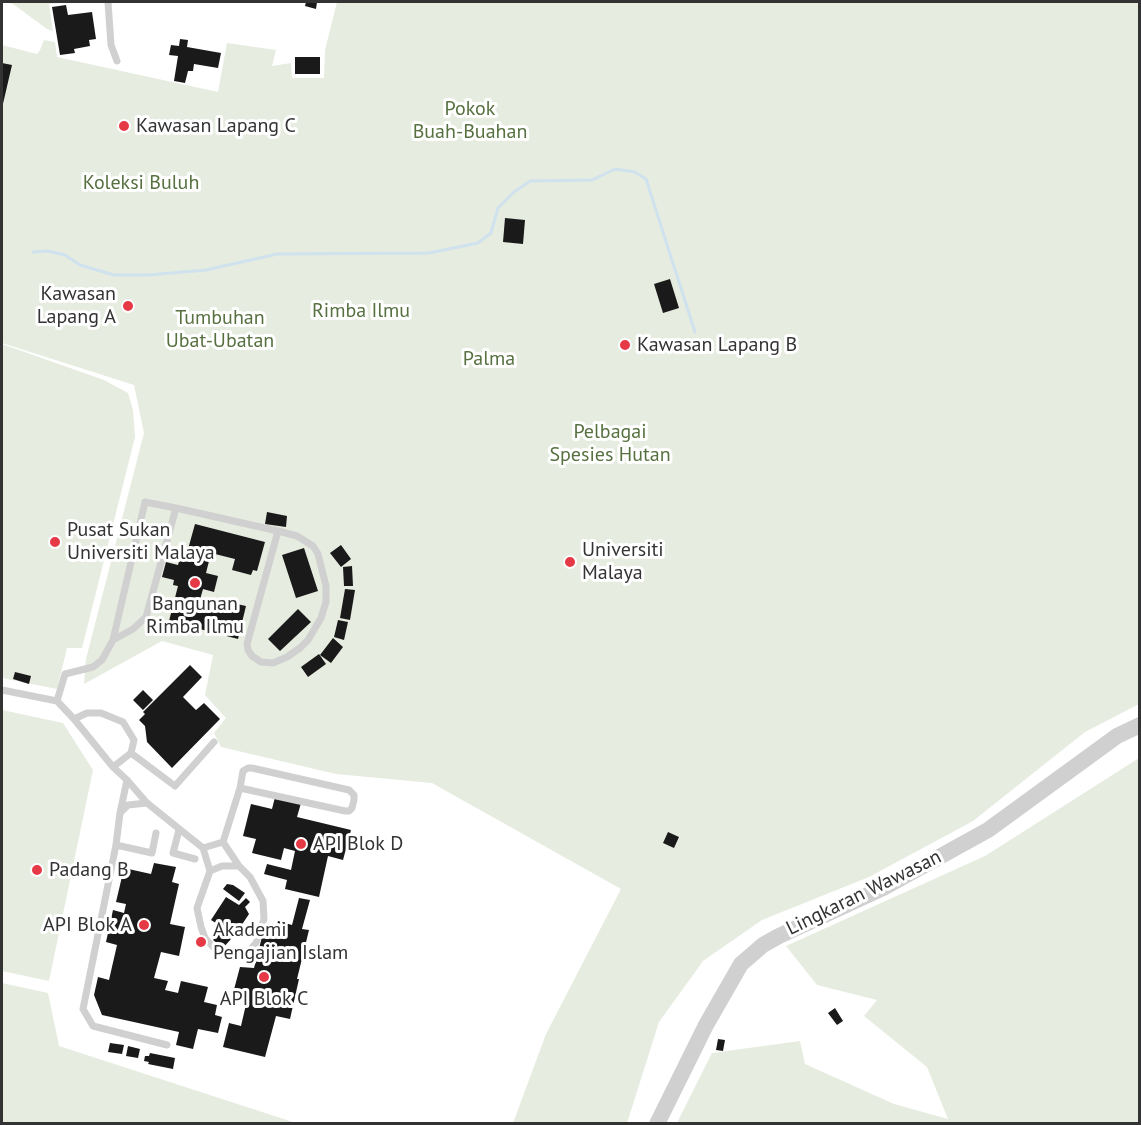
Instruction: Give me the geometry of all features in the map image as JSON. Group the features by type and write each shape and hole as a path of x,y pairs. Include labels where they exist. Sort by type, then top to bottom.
{"street":[{"name":"Lingkaran Wawasan","path":"657,1124 706,1025 741,964 764,945 883,888 988,830 1117,736 1140,725"}],"lane":[{"path":"108,2 111,45 117,61"},
{"path":"57,701 65,674 93,668 102,660 114,640 146,502 176,508 278,531 297,536 313,546 318,554 326,586 326,602 315,630 300,648 273,663 261,662 248,650 247,644 278,531"},
{"path":"114,640 133,629 146,617 176,508"},
{"path":"2,690 57,701 147,803 203,848 210,870 197,908 201,927 205,938 214,949 224,955 235,956 247,953 256,943 264,919 263,901 250,877 239,866 223,842"},
{"path":"74,719 87,713 101,713 123,722 134,740 131,753 113,767"},
{"path":"131,753 175,786 214,742"},
{"path":"223,842 243,771 252,768 350,790 354,795 354,800 350,811 345,811 240,788"},
{"path":"127,780 83,1009 93,1026 167,1045"},
{"path":"120,813 128,805 147,803"},
{"path":"179,830 173,854 195,859"},
{"path":"116,845 152,853 156,833"},
{"path":"203,848 223,842"},
{"path":"210,870 222,866 239,866"}],"green space":[{"path":"7,2 71,2 49,4 53,31"},
{"name":"Universiti Malaya","path":"337,2 1139,2 1139,704 1085,732 973,821 869,877 762,920 703,961 659,1022 627,1123 513,1123 546,1034 621,889 432,783 336,774 221,747 214,733 226,718 205,695 213,655 162,641 84,684 86,659 144,433 134,385 2,343 2,45 37,54 44,40 55,42 57,57 218,92 227,43 276,50 272,66 291,63 292,78 324,78 325,50"},
{"name":"Pusat Sukan Universiti Malaya","path":"2,344 104,380 128,393 133,410 135,437 82,648 67,648 57,689 2,678"},
{"name":"Padang B","path":"2,710 63,723 93,770 49,981 2,971"},
{"path":"1139,758 1139,1123 677,1123 712,1053 800,1041 805,1064 894,1104 948,1119 927,1067 864,1016 877,1000 817,985 786,946 985,856"},
{"path":"2,983 48,993 59,1046 296,1123 2,1123"}],"building":[{"path":"306,2 317,2 316,9 305,6"},
{"path":"66,5 68,15 92,12 96,39 89,40 90,46 74,49 75,53 60,55 52,7"},
{"path":"180,39 188,40 187,47 221,53 218,68 194,64 193,71 188,71 185,83 174,81 178,56 169,55 171,45 179,46"},
{"path":"295,57 320,57 320,74 295,74"},
{"path":"2,63 12,65 2,108"},
{"path":"505,218 525,220 523,244 503,242"},
{"path":"670,279 679,308 663,313 654,284"},
{"path":"267,512 287,516 286,527 265,524"},
{"name":"Bangunan Rimba Ilmu","path":"195,524 265,542 257,571 253,570 251,575 232,570 235,559 211,553 206,573 218,576 214,592 203,589 199,603 221,609 223,601 246,606 238,639 169,621 178,586 173,585 174,580 162,577 166,562 178,565 180,558 185,560"},
{"path":"341,545 351,559 341,567 330,553"},
{"path":"304,548 318,591 296,598 282,555"},
{"path":"352,566 353,586 344,586 343,567"},
{"path":"345,589 355,590 350,620 340,618"},
{"path":"298,609 311,622 280,651 268,639"},
{"path":"338,620 348,622 344,640 334,637"},
{"path":"333,638 343,647 331,663 320,655"},
{"path":"319,654 326,664 308,677 301,667"},
{"path":"190,665 202,677 183,697 196,710 204,703 220,719 172,768 147,742 145,726 139,720 145,714 143,712"},
{"path":"15,672 31,676 29,684 13,679"},
{"path":"143,690 153,700 143,710 133,700"},
{"name":"API Blok D","path":"275,797 301,803 297,817 351,830 343,860 328,856 319,897 285,889 287,880 264,874 267,864 291,870 295,851 284,848 281,860 252,853 256,839 243,836 251,804 272,809"},
{"path":"668,832 679,837 674,848 663,843"},
{"path":"154,863 176,867 172,882 179,884 170,924 185,927 179,956 161,952 154,978 168,981 165,990 178,993 181,981 208,987 204,1002 217,1005 215,1015 222,1017 218,1033 198,1029 193,1049 176,1045 179,1032 102,1015 94,995 98,977 109,980 117,945 106,942 113,910 124,913 126,904 116,902 124,868 151,874"},
{"path":"227,884 245,893 239,901 223,889"},
{"path":"226,897 239,905 246,898 250,902 245,907 249,914 235,935 211,920"},
{"name":"API Blok C","path":"299,898 310,900 302,929 309,930 290,1019 276,1016 265,1057 223,1047 229,1023 241,1026 247,1000 232,997 240,967 254,968 263,933 274,936 278,921 292,925"},
{"path":"221,931 231,939 223,948 213,940"},
{"path":"835,1008 843,1021 837,1025 828,1013"},
{"path":"718,1039 725,1040 723,1051 716,1050"},
{"path":"110,1043 124,1045 122,1054 108,1052"},
{"path":"128,1046 140,1049 138,1058 126,1056"},
{"path":"150,1053 175,1058 173,1069 148,1064 149,1062 144,1061 145,1056 149,1056"}],"waterway":[{"path":"33,252 48,251 65,255 80,265 114,275 148,275 206,270 277,254 429,253 478,243 491,233 498,208 514,192 530,181 592,180 615,169 635,172 646,179 695,332"}],"place":[{"name":"Kawasan Lapang C","path":"124,126"},
{"name":"Kawasan Lapang A","path":"128,306"},
{"name":"Kawasan Lapang B","path":"625,345"},
{"name":"Pusat Sukan Universiti Malaya","path":"55,542"},
{"name":"Universiti Malaya","path":"570,562"},
{"name":"Bangunan Rimba Ilmu","path":"195,583"},
{"name":"API Blok D","path":"301,844"},
{"name":"Padang B","path":"37,870"},
{"name":"API Blok A","path":"144,925"},
{"name":"Akademi Pengajian Islam","path":"201,942"},
{"name":"API Blok C","path":"264,977"}],"park label":[{"name":"Pokok Buah-Buahan","path":"470,120"},
{"name":"Koleksi Buluh","path":"141,183"},
{"name":"Rimba Ilmu","path":"361,311"},
{"name":"Tumbuhan Ubat-Ubatan","path":"220,330"},
{"name":"Palma","path":"489,359"},
{"name":"Pelbagai Spesies Hutan","path":"610,444"}]}
